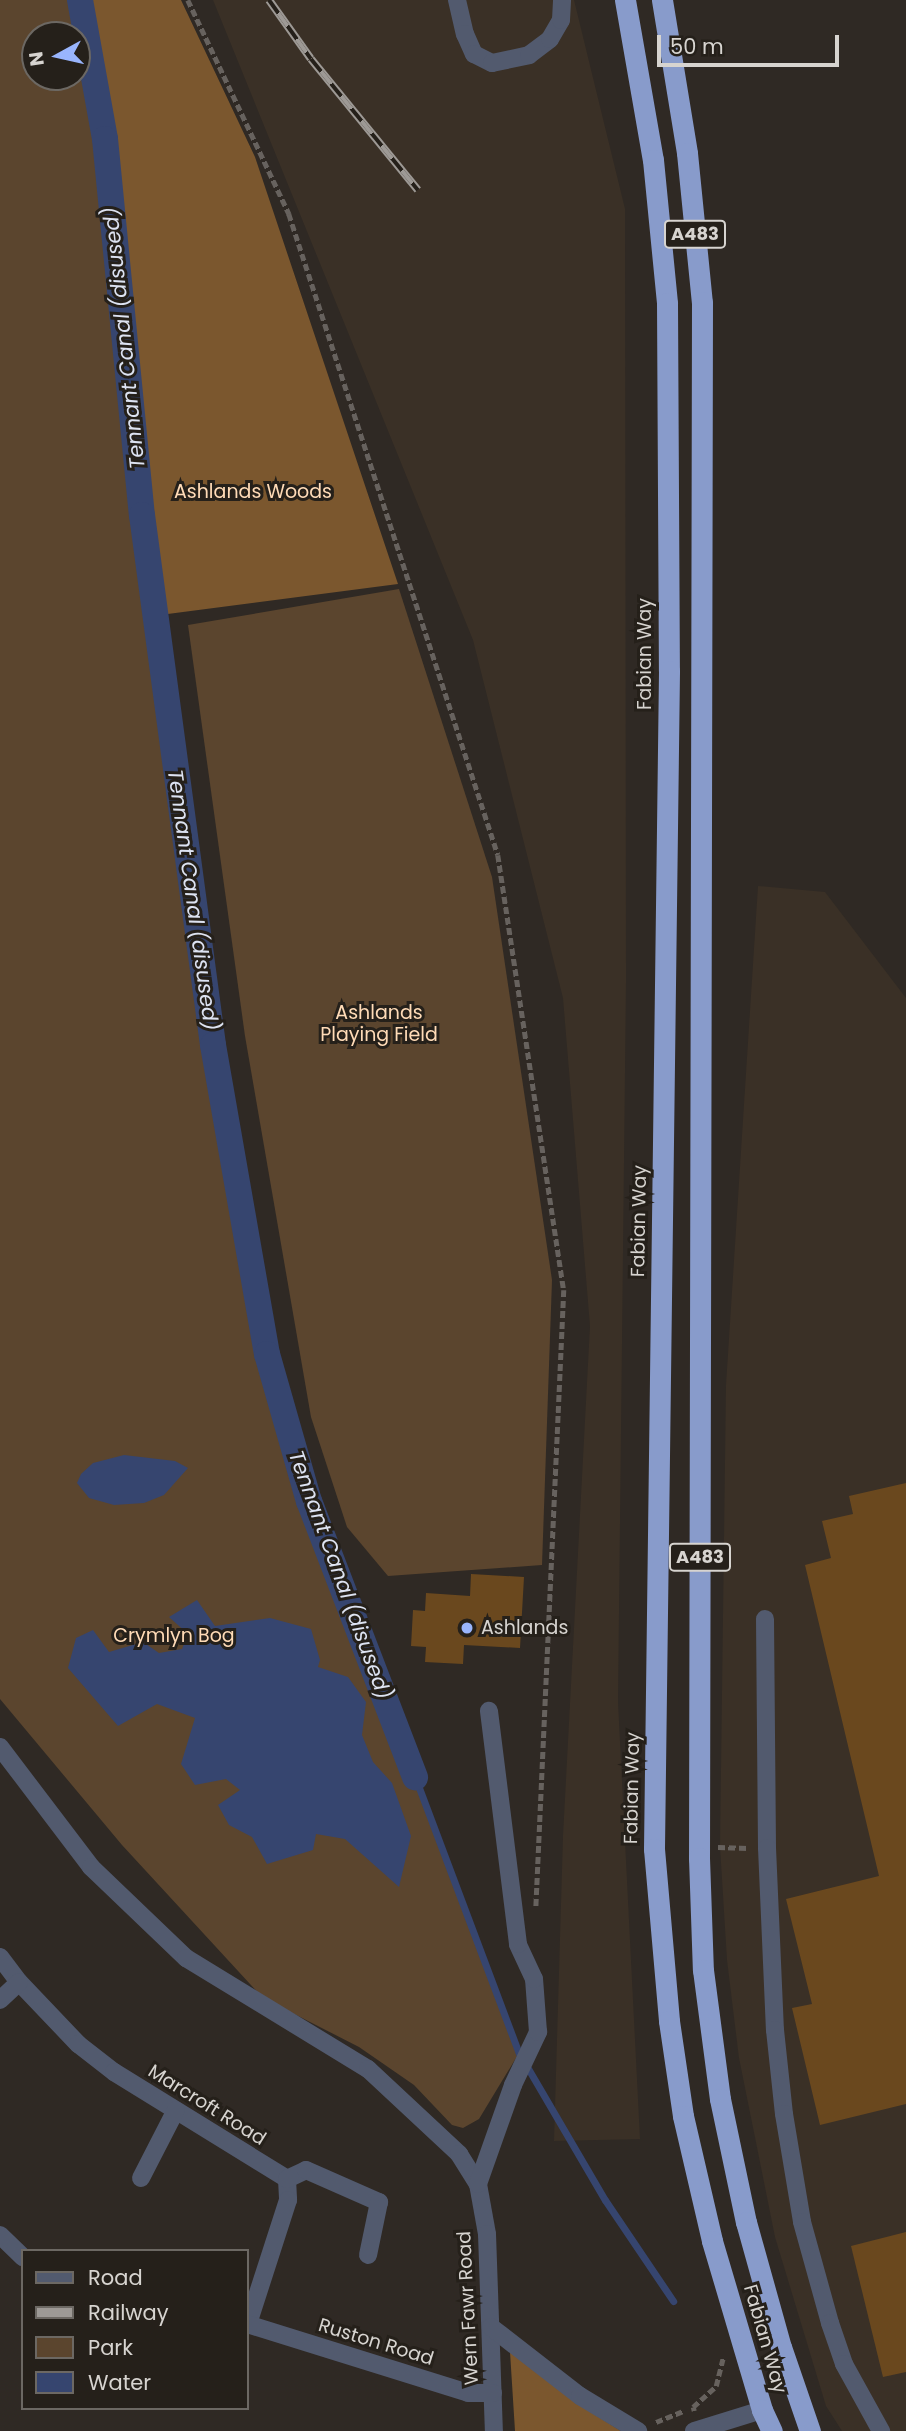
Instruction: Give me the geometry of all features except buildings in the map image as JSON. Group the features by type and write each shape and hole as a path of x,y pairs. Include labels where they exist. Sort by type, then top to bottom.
{"highway":[{"name":"Fabian Way","path":"625,0 653,160 667,303 669,671 654,1849 669,2021 683,2116 712,2241 762,2410 772,2431"},
{"name":"Fabian Way","path":"662,0 687,153 702,302 704,669 699,1858 703,1970 720,2099 746,2222 781,2347 810,2431"}],"street":[{"path":"457,0 465,34 474,54 492,63 529,55 550,39 561,20 562,0"},
{"path":"765,1619 767,1848 775,2030 784,2115 802,2222 831,2323 844,2364 881,2431"},
{"path":"478,2184 513,2085 538,2032 534,1979 518,1944 489,1711"},
{"path":"0,1747 92,1867 186,1958 368,2069 459,2154 478,2184"},
{"name":"Marcroft Road","path":"0,1957 19,1982 78,2044 114,2072 287,2179"},
{"path":"0,2000 19,1982"},
{"path":"141,2178 176,2110"},
{"path":"248,2321 288,2200 287,2179 306,2170 379,2202 368,2255"},
{"name":"Wern Fawr Road","path":"478,2184 487,2234 494,2431"},
{"path":"0,2235 21,2255"},
{"name":"Ruston Road","path":"248,2324 468,2393 493,2393"},
{"path":"491,2327 580,2396 638,2431"},
{"path":"694,2431 762,2410"}],"path":[{"path":"188,0 289,214 498,855 564,1290 536,1912"}],"shaded area":[{"path":"213,0 574,0 625,209 626,981 618,1702 640,2139 554,2141 563,1836 590,1326 563,998 473,640"},
{"path":"758,886 825,892 906,998 906,2431 842,2431 826,2406 775,2237 739,2058 727,1960 720,1847 726,1385"}],"green space":[{"name":"Crymlyn Bog","path":"0,0 80,0 84,21 21,21 21,91 91,91 91,61 105,139 142,515 213,1045 267,1353 309,1501 519,2053 479,2119 463,2128 452,2125 414,2085 359,2047 263,1998 122,1845 0,1699"},
{"name":"Ashlands Woods","path":"84,0 181,0 255,157 398,584 160,615 146,514 109,138 91,39 91,21 88,21"},
{"name":"Ashlands Playing Field","path":"399,589 492,877 552,1280 542,1565 388,1576 347,1527 311,1417 245,1036 188,625"},
{"path":"510,2352 576,2403 621,2431 515,2431"}],"water":[{"path":"124,1455 175,1461 188,1468 164,1495 144,1503 114,1505 89,1498 77,1483 81,1474 93,1463"},
{"path":"197,1600 215,1626 270,1618 311,1629 320,1660 318,1667 348,1677 366,1702 362,1735 373,1762 392,1783 411,1836 399,1887 345,1839 316,1834 313,1850 267,1864 252,1837 229,1825 218,1805 240,1790 226,1779 195,1785 181,1764 195,1718 157,1704 118,1726 68,1668 76,1638 93,1630 109,1652 143,1642 159,1653 182,1649 188,1634 169,1617"}],"waterway":[{"name":"Tennant Canal (disused)","path":"80,0 105,139 142,515 213,1045 267,1354 309,1501 415,1777"},
{"path":"415,1777 519,2053 605,2200 673,2301"}],"railway":[{"path":"269,0 311,59 418,190"}],"place":[{"name":"Ashlands","path":"467,1628"}]}
